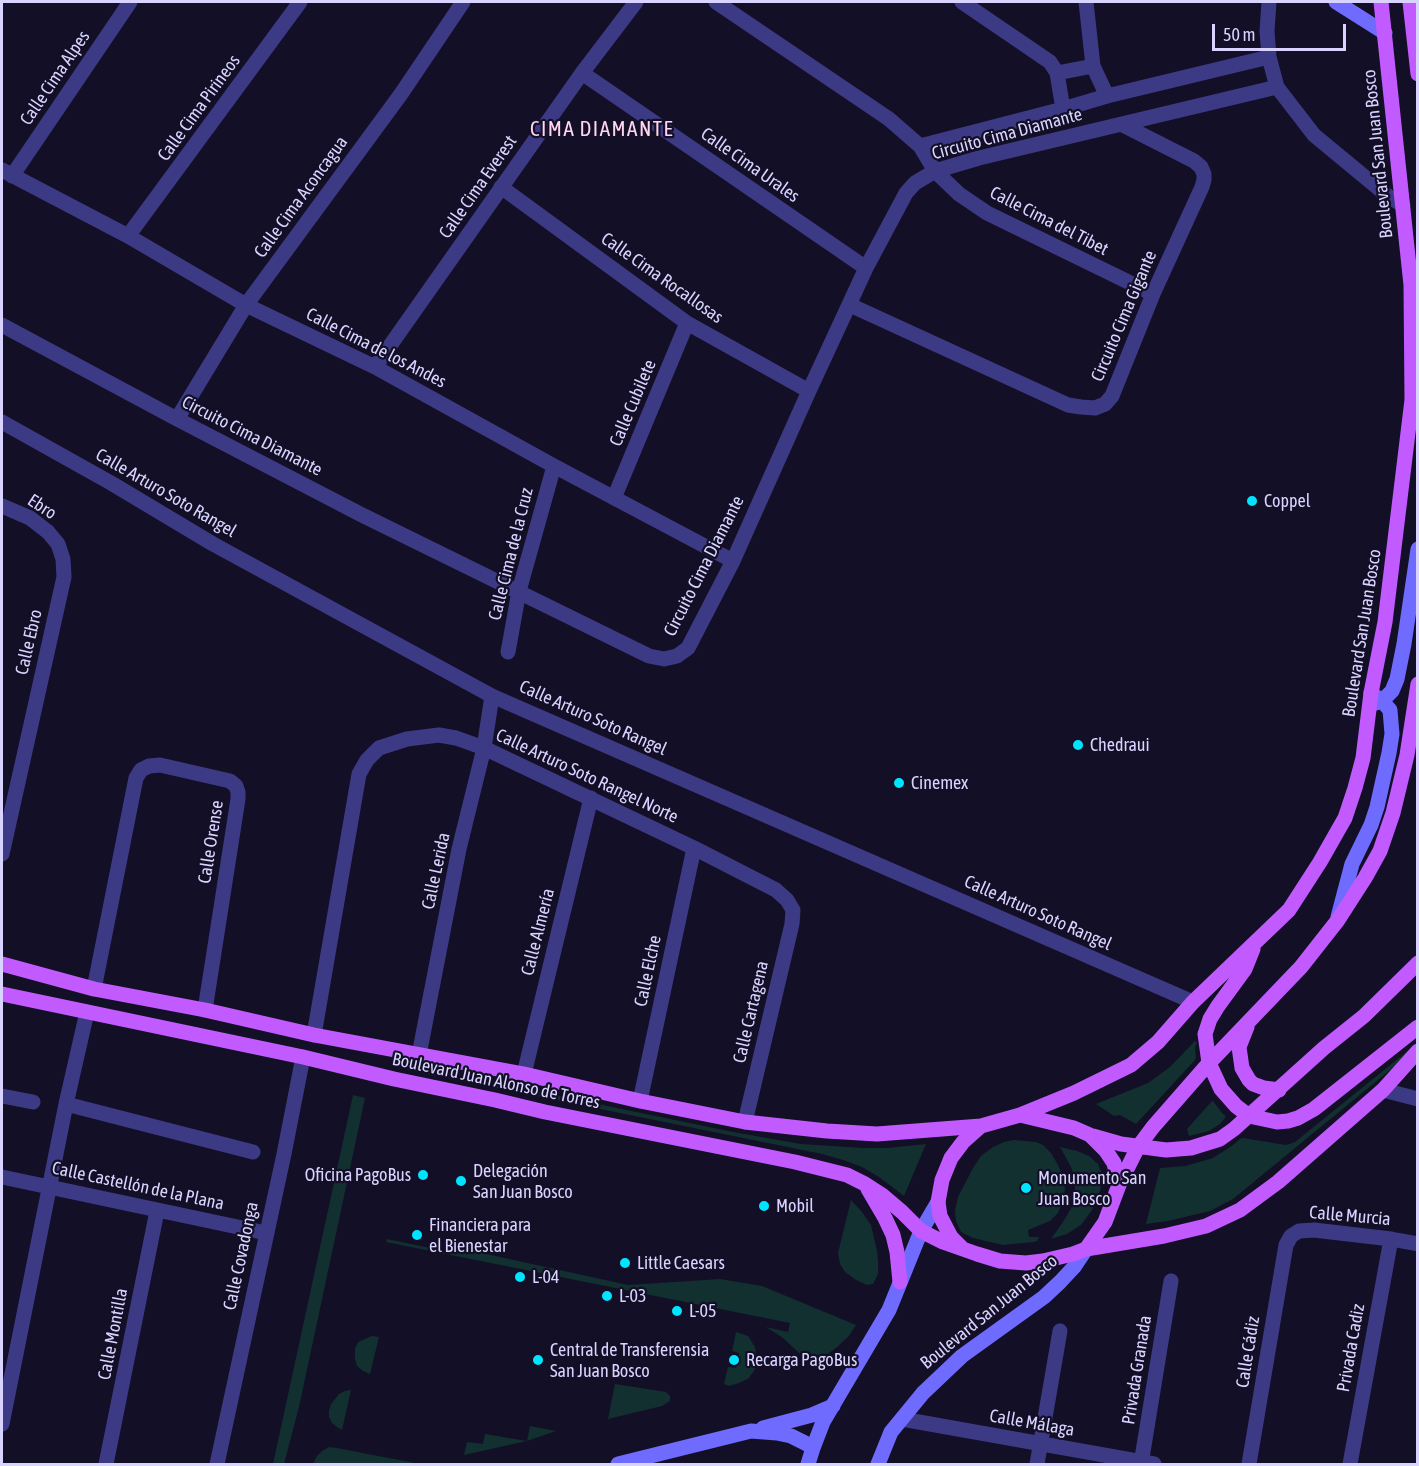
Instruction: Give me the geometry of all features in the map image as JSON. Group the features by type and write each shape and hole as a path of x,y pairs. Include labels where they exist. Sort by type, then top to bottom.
{"main road":[{"name":"Boulevard San Juan Bosco","path":"1020,1115 1074,1093 1131,1065 1158,1041 1193,1002 1289,910 1345,818 1355,788 1375,700 1412,400 1411,285 1381,2"},
{"path":"1410,2 1418,74"},
{"path":"1086,1249 1105,1222 1119,1185 1138,1147 1153,1127 1209,1063 1301,967 1338,920 1365,878 1380,851 1393,813 1407,755 1418,684"},
{"path":"1256,943 1245,969 1218,1006 1204,1034 1209,1063 1214,1076 1227,1097 1248,1116 1277,1122 1298,1118 1314,1109 1418,1027"},
{"path":"1418,963 1364,1016 1220,1139 1209,1144 1175,1150 1138,1147 1020,1115 981,1126 963,1142 951,1158 942,1180 938,1202 940,1216 951,1237 962,1248 1000,1261 1026,1263 1206,1226 1240,1210 1278,1182 1383,1090 1418,1051"},
{"name":"Boulevard Juan Alonso de Torres","path":"2,964 94,990 205,1010 314,1035 524,1074 640,1101 746,1122 877,1134 981,1126"},
{"name":"Boulevard Juan Alonso de Torres","path":"2,994 303,1057 545,1112 795,1162 847,1175 882,1195 921,1231 962,1248"},
{"path":"1250,1019 1239,1047 1242,1068 1253,1084 1279,1090"},
{"path":"1090,1135 1114,1163 1119,1185"},
{"path":"865,1184 893,1234 900,1282"}],"street":[{"name":"Calle Cima Alpes","path":"7,173 130,2"},
{"name":"Calle Cima Pirineos","path":"129,237 300,2"},
{"name":"Calle Cima Aconcagua","path":"177,419 246,305 400,94 463,2"},
{"name":"Calle Cima Everest","path":"375,368 582,73 636,2"},
{"name":"Calle Cima del Tibet","path":"716,2 890,118 920,146 935,171 958,194 987,213 1153,294"},
{"path":"962,2 1050,62 1057,73 1063,109"},
{"path":"1086,2 1093,66 1107,96"},
{"path":"1269,2 1267,31 1269,57 1277,87 1314,135 1403,205"},
{"path":"1336,2 1385,33"},
{"name":"Circuito Cima Diamante","path":"920,146 1107,96 1269,57"},
{"path":"1057,73 1093,66"},
{"name":"Calle Cima Urales","path":"582,73 866,268"},
{"name":"Circuito Cima Diamante","path":"2,325 362,515 649,657 664,659 677,656 688,648 733,561 866,268 906,193 915,183 935,171 979,158 1277,87"},
{"name":"Circuito Cima Gigante","path":"849,305 1068,405 1095,408 1105,404 1113,396 1153,294 1202,188 1204,174 1201,167 1194,161 1123,125"},
{"name":"Calle Cima de los Andes","path":"7,173 129,237 246,305 375,368 733,561"},
{"name":"Calle Cima Rocallosas","path":"501,187 687,323 809,391"},
{"name":"Calle Cubilete","path":"614,498 687,323"},
{"name":"Calle Arturo Soto Rangel","path":"2,422 213,544 492,696 1193,1002"},
{"name":"Calle Cima de la Cruz","path":"508,652 519,591 554,466"},
{"name":"Ebro","path":"2,506 30,518 48,532 58,544"},
{"name":"Calle Ebro","path":"2,854 64,577 63,559 58,544"},
{"path":"1338,920 1352,864 1377,807 1389,753 1392,735 1390,710 1375,700 1392,691 1397,679 1418,549"},
{"name":"Calle Lerida","path":"419,1055 459,849 484,748 492,696"},
{"name":"Calle Arturo Soto Rangel Norte","path":"314,1035 360,774 367,760 379,748 407,739 440,735 484,748 694,848 776,890 787,900 793,910"},
{"name":"Calle Orense","path":"94,990 136,778 141,770 149,766 160,765 230,782 236,786 238,792 205,1010"},
{"name":"Calle Almería","path":"524,1074 591,798"},
{"name":"Calle Elche","path":"640,1101 694,848"},
{"name":"Calle Cartagena","path":"746,1122 792,924 793,910"},
{"path":"2,1424 66,1104 87,1012"},
{"name":"Calle Covadonga","path":"217,1464 303,1057"},
{"path":"1383,1090 1418,1099"},
{"path":"2,1096 33,1102"},
{"path":"66,1104 253,1152"},
{"name":"Calle Castellón de la Plana","path":"2,1177 266,1233"},
{"path":"808,1464 823,1422 889,1310 921,1231 938,1202"},
{"name":"Calle Montilla","path":"106,1464 157,1211"},
{"name":"Calle Murcia","path":"1286,1245 1291,1236 1299,1231 1314,1230 1418,1244"},
{"name":"Privada Cadiz","path":"1350,1464 1391,1239"},
{"name":"Calle Cádiz","path":"1249,1464 1286,1245"},
{"name":"Boulevard San Juan Bosco","path":"878,1464 891,1432 922,1393 962,1356 1044,1297 1074,1267 1086,1249"},
{"name":"Privada Granada","path":"1145,1464 1171,1281"},
{"path":"1037,1464 1060,1331"},
{"path":"618,1464 812,1415 833,1406"},
{"name":"Calle Málaga","path":"902,1419 1145,1464"},
{"path":"751,1431 791,1436 813,1448"}],"green space":[{"path":"1195,1041 1197,1043 1195,1060 1136,1124 1120,1115 1114,1116 1096,1104 1148,1083 1170,1067"},
{"path":"1410,1049 1412,1052 1233,1199 1210,1211 1146,1224 1160,1168 1185,1166 1213,1158 1243,1138 1286,1145 1295,1142"},
{"path":"409,1065 801,1144 887,1148 926,1144 904,1196 862,1167 822,1154 408,1070 406,1067"},
{"path":"353,1095 365,1098 299,1407 284,1464 273,1464"},
{"path":"1212,1101 1225,1115 1225,1118 1209,1131 1189,1136 1187,1129"},
{"path":"1014,1140 1036,1142 1051,1153 1063,1177 1065,1189 1058,1213 1050,1221 1028,1230 1029,1237 1039,1237 1034,1242 1003,1245 973,1238 961,1232 956,1221 955,1210 958,1197 981,1156 993,1147"},
{"path":"1060,1147 1089,1156 1098,1164 1103,1177 1092,1210 1081,1225 1067,1234 1051,1239 1073,1205 1075,1192 1075,1179 1071,1167"},
{"path":"851,1200 871,1225 878,1261 878,1274 873,1284 867,1285 856,1280 845,1272 840,1264 838,1253"},
{"path":"387,1239 444,1251 446,1247 468,1250 628,1285 720,1279 762,1286 856,1325 849,1336 837,1347 811,1364 783,1338 766,1327 788,1332 790,1323 386,1242"},
{"path":"736,1332 748,1336 755,1347 757,1359 755,1369 749,1378 729,1386 724,1384 728,1367 736,1368 739,1353 732,1351"},
{"path":"372,1336 379,1337 370,1374 357,1366 355,1349 358,1342"},
{"path":"615,1384 666,1392 670,1396 670,1401 662,1406 608,1419"},
{"path":"351,1390 342,1430 332,1423 329,1411 331,1404 339,1394"},
{"path":"530,1426 556,1431 527,1441"},
{"path":"485,1434 527,1441 464,1455 467,1442 483,1444"},
{"path":"329,1447 420,1464 313,1464 317,1456"}],"place":[{"name":"Coppel","path":"1252,501"},
{"name":"Chedraui","path":"1078,745"},
{"name":"Cinemex","path":"899,783"},
{"name":"Oficina PagoBus","path":"423,1175"},
{"name":"Delegación San Juan Bosco","path":"461,1181"},
{"name":"Monumento San Juan Bosco","path":"1026,1188"},
{"name":"Mobil","path":"764,1206"},
{"name":"Financiera para el Bienestar","path":"417,1235"},
{"name":"Little Caesars","path":"625,1263"},
{"name":"L-04","path":"520,1277"},
{"name":"L-03","path":"607,1296"},
{"name":"L-05","path":"677,1311"},
{"name":"Central de Transferensia San Juan Bosco","path":"538,1360"},
{"name":"Recarga PagoBus","path":"734,1360"}],"district":[{"name":"CIMA DIAMANTE","path":"602,129"}]}
